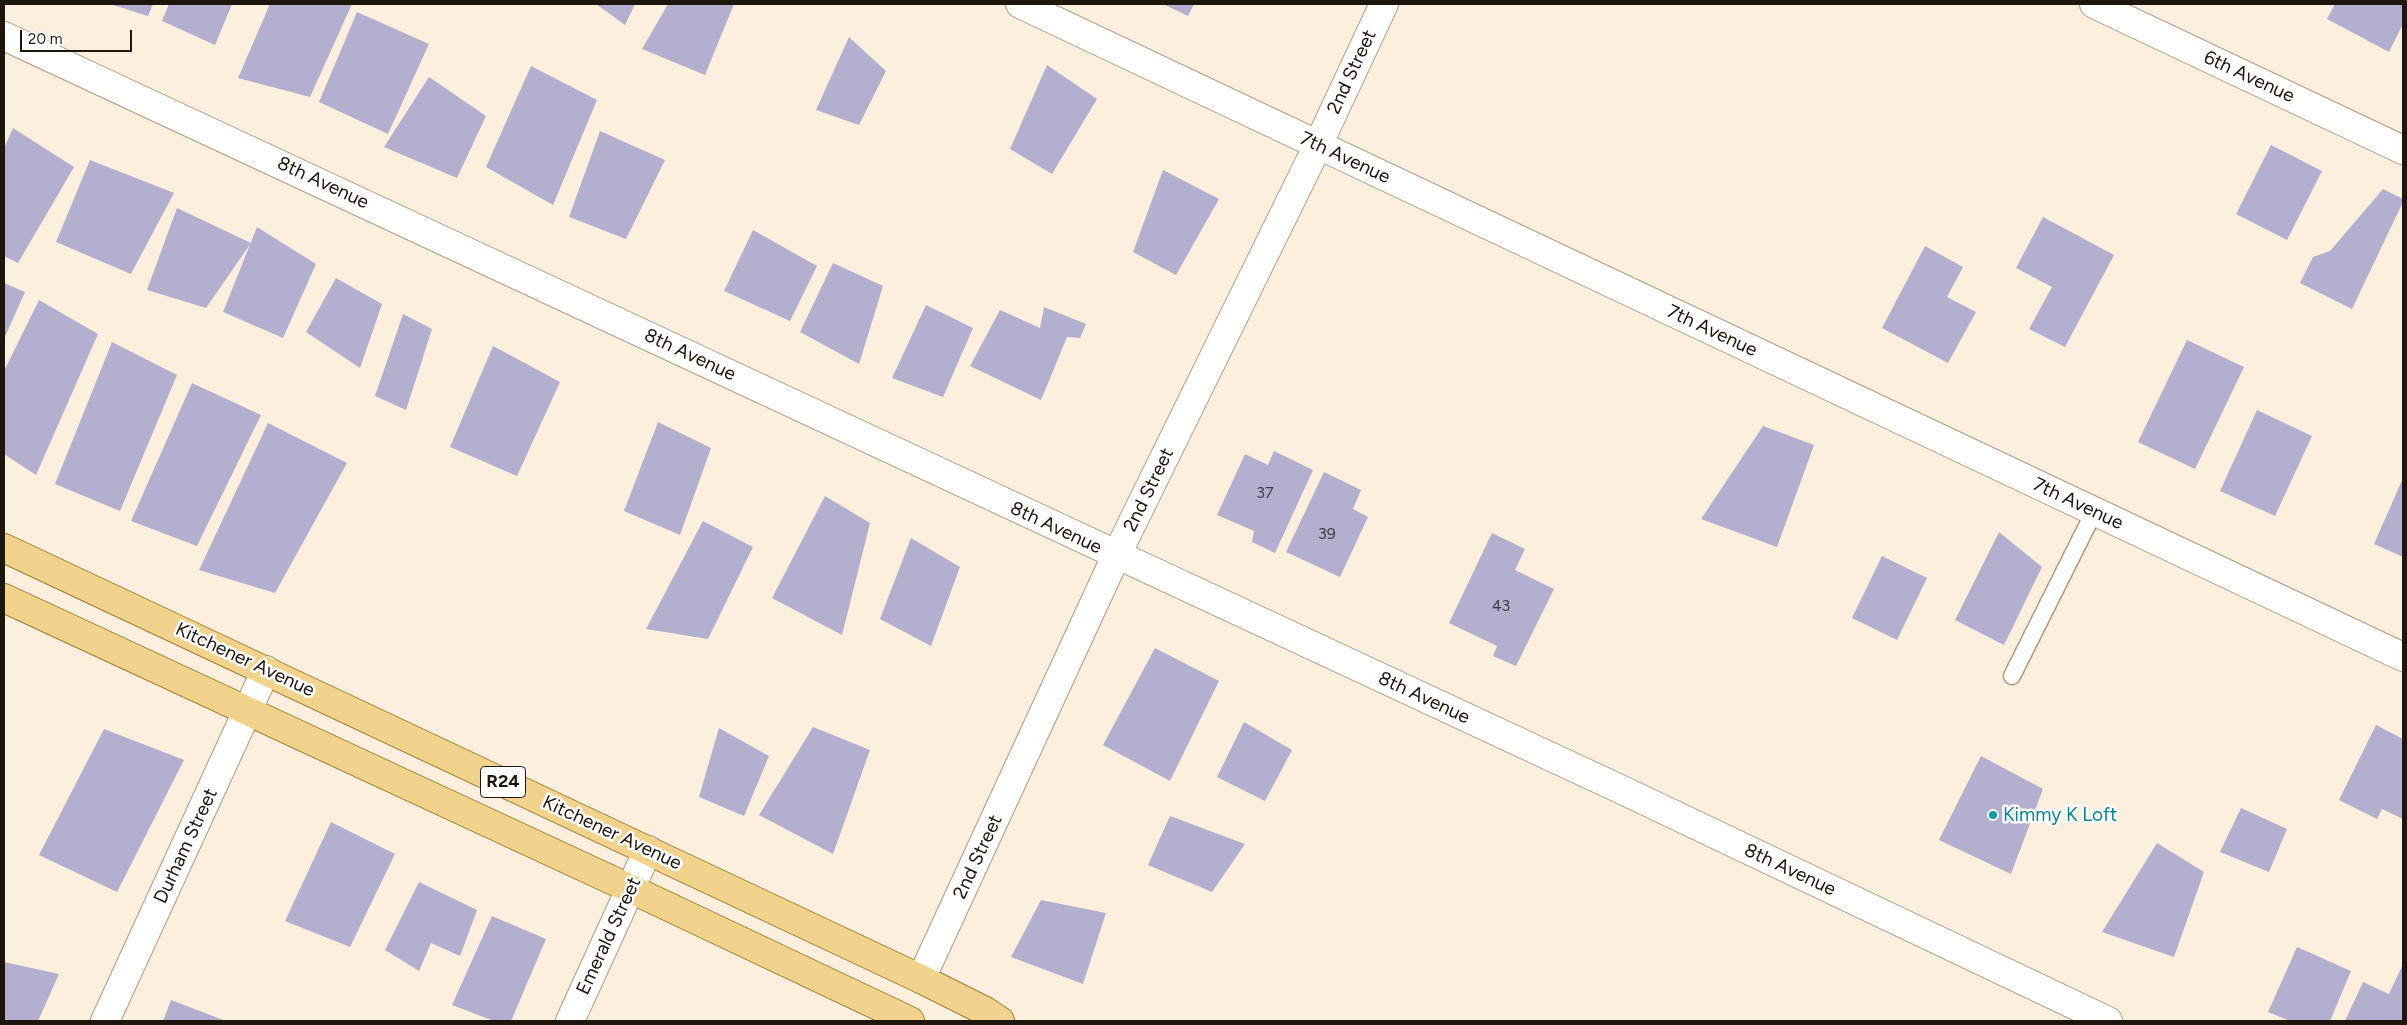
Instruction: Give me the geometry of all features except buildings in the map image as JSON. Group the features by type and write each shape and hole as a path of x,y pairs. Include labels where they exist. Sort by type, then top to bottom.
{"main road":[{"name":"Kitchener Avenue","path":"4,548 921,979 989,1018"},
{"name":"R24","path":"4,598 631,888 910,1021"}],"street":[{"name":"7th Avenue","path":"1020,4 2403,657"},
{"name":"2nd Street","path":"921,979 1116,556 1318,145 1384,4"},
{"name":"6th Avenue","path":"2094,4 2403,150"},
{"name":"8th Avenue","path":"4,36 585,305 1116,556 1618,788 2108,1021"},
{"name":"Durham Street","path":"105,1021 266,670"},
{"name":"Emerald Street","path":"570,1021 648,850"}],"lane":[{"path":"2012,676 2094,512"}],"place":[{"name":"Kimmy K Loft","path":"1993,815"}]}
